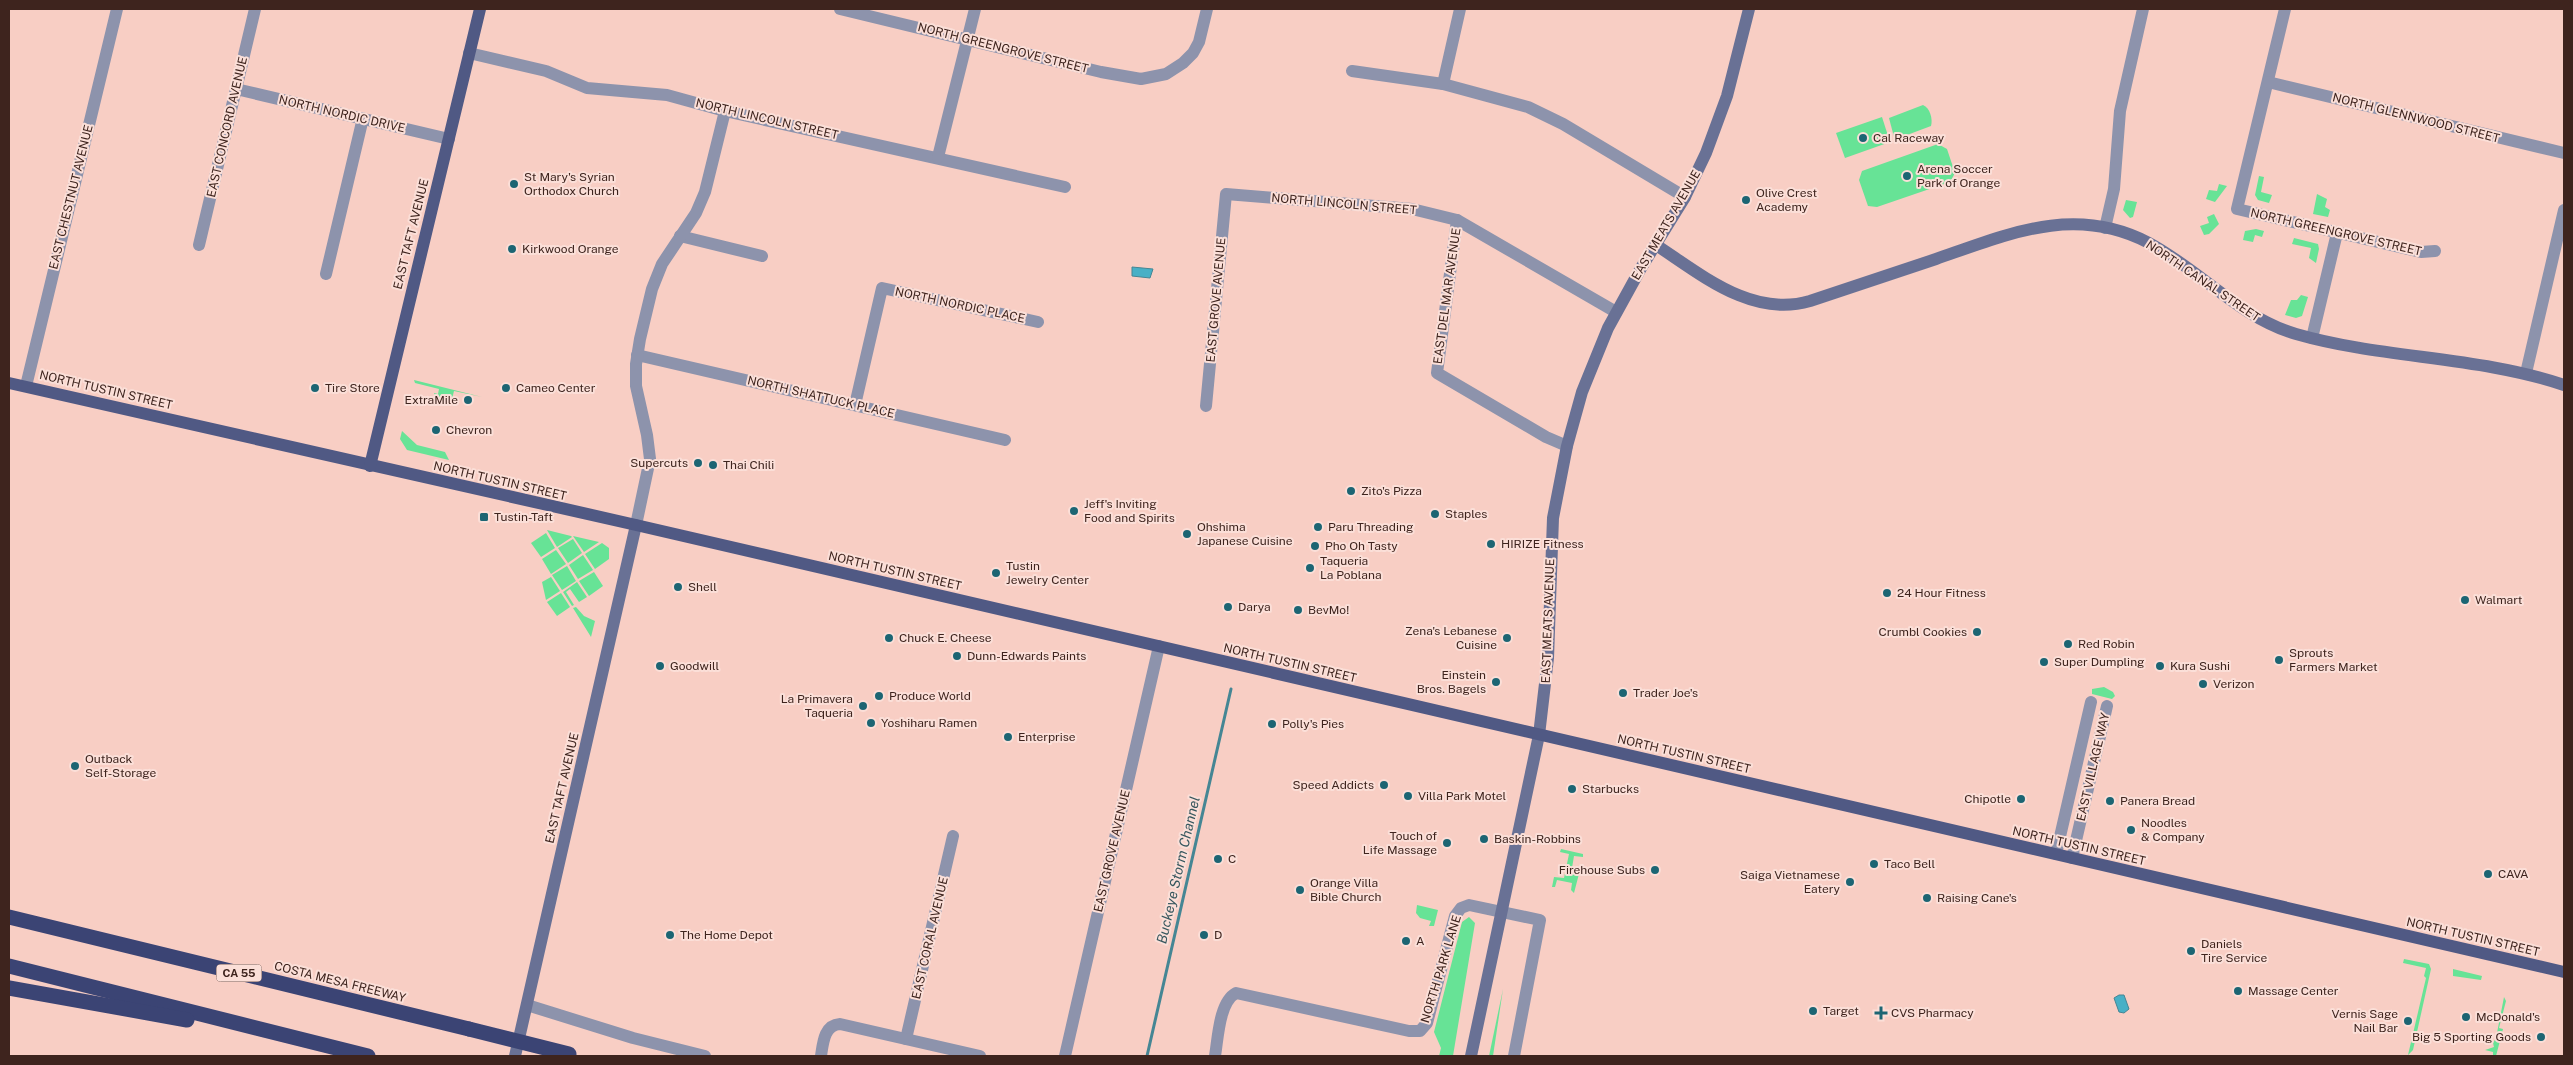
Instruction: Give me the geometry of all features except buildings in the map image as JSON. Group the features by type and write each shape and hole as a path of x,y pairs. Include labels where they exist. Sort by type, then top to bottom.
{"highway":[{"name":"COSTA MESA FREEWAY","path":"9,917 573,1055"},
{"path":"9,966 368,1056"},
{"path":"9,988 118,1009 280,1034"}],"main road":[{"name":"EAST TAFT AVENUE","path":"370,466 480,9"},
{"name":"NORTH TUSTIN STREET","path":"9,382 370,466 636,525 2564,972"}],"street":[{"name":"EAST CHESTNUT AVENUE","path":"26,386 117,9"},
{"name":"EAST CONCORD AVENUE","path":"199,245 255,9"},
{"name":"NORTH GREENGROVE STREET","path":"840,9 1141,80 1166,74 1184,63 1193,53 1199,42 1208,9"},
{"path":"938,157 975,9"},
{"path":"1443,84 1460,9"},
{"name":"EAST MEATS AVENUE","path":"1471,1056 1539,735 1548,658 1553,527 1566,446 1588,376 1616,312 1685,197 1721,115 1749,9"},
{"path":"2105,228 2116,172 2120,111 2143,9"},
{"path":"2268,82 2285,9"},
{"name":"NORTH LINCOLN STREET","path":"470,52 546,72 586,88 667,95 725,110 1065,187"},
{"path":"1352,71 1443,84 1528,107 1548,115 1685,197"},
{"name":"NORTH GREENGROVE STREET","path":"2268,82 2237,209 2421,252 2435,251"},
{"name":"NORTH GLENNWOOD STREET","path":"2268,82 2564,154"},
{"name":"NORTH NORDIC DRIVE","path":"236,89 449,138"},
{"path":"636,525 650,459 647,435 637,396 637,355 657,276 667,255 696,213 705,192 725,110"},
{"path":"326,274 363,118"},
{"name":"NORTH LINCOLN STREET","path":"1226,194 1412,209 1457,220 1616,312"},
{"name":"EAST GROVE AVENUE","path":"1206,406 1226,194"},
{"path":"2526,373 2564,210"},
{"name":"EAST DEL MAR AVENUE","path":"1457,220 1437,373 1546,437 1566,446"},
{"name":"NORTH CANAL STREET","path":"1656,245 1744,298 1781,306 1810,301 2038,226 2066,223 2105,228 2136,237 2156,247 2268,324 2312,338 2526,373 2564,385"},
{"path":"2312,338 2337,233"},
{"path":"680,236 762,256"},
{"name":"NORTH NORDIC PLACE","path":"855,405 882,288 1038,322"},
{"name":"NORTH SHATTUCK PLACE","path":"637,355 1005,440"},
{"name":"EAST TAFT AVENUE","path":"515,1056 636,525"},
{"name":"EAST GROVE AVENUE","path":"1065,1056 1159,646"},
{"name":"EAST VILLAGE WAY","path":"2056,854 2091,702"},
{"name":"EAST VILLAGE WAY","path":"2072,858 2108,706"},
{"name":"EAST CORAL AVENUE","path":"906,1039 953,836"},
{"name":"NORTH PARK LANE","path":"1215,1056 1224,1010 1231,996 1236,993 1409,1031 1420,1030 1427,1023 1458,911 1469,905 1540,920 1514,1056"},
{"path":"527,1005 656,1044 705,1056"},
{"path":"821,1056 825,1035 835,1024 980,1056"}],"green space":[{"path":"1923,105 1930,114 1931,126 1899,138 1894,137 1889,118"},
{"name":"Cal Raceway","path":"1882,117 1890,142 1845,158 1836,133"},
{"name":"Arena Soccer Park of Orange","path":"1938,144 1947,149 1955,173 1950,182 1877,207 1868,206 1859,180 1862,171"},
{"path":"2259,176 2264,177 2261,192 2272,195 2269,203 2258,200 2255,195"},
{"path":"2219,184 2227,186 2215,202 2206,199 2209,190 2217,191"},
{"path":"2317,194 2327,199 2325,207 2330,210 2328,217 2313,214"},
{"path":"2126,200 2137,202 2133,217 2130,218 2123,210"},
{"path":"2214,214 2219,224 2209,234 2204,235 2200,226 2209,223 2207,217"},
{"path":"2256,229 2264,231 2262,237 2255,235 2253,242 2243,240 2245,231"},
{"path":"2294,238 2318,244 2319,249 2316,263 2309,258 2311,248 2292,244"},
{"path":"2301,295 2308,297 2302,316 2296,318 2285,315 2291,300 2297,300"},
{"path":"414,380 482,397 454,391 452,399 444,394 442,402 435,397 434,393 438,394 439,389 415,383"},
{"path":"402,431 417,445 445,452 449,460 407,450 400,439"},
{"path":"547,530 571,536 572,537 557,547"},
{"path":"546,533 555,548 541,557 531,543"},
{"path":"573,536 599,542 584,552"},
{"path":"573,539 582,553 568,563 558,548"},
{"path":"602,543 609,548 609,559 595,569 585,554"},
{"path":"556,550 566,564 551,574 542,559"},
{"path":"583,555 593,570 578,579 569,565"},
{"path":"567,566 576,581 562,590 552,575"},
{"path":"594,572 603,586 589,596 579,581"},
{"path":"551,577 560,591 546,600 542,582"},
{"path":"577,582 587,597 579,602 570,589 566,592 574,605 572,606 563,592"},
{"path":"561,593 570,607 557,616 547,602"},
{"path":"576,607 584,616 595,621 591,637 573,608"},
{"path":"2104,687 2113,692 2115,696 2112,699 2092,694 2092,689"},
{"path":"1561,849 1583,854 1583,857 1574,856 1572,868 1580,870 1574,893 1571,890 1572,883 1557,880 1555,887 1552,887 1554,877 1564,878 1569,854 1560,852"},
{"path":"1417,905 1438,910 1434,926 1429,926 1431,921 1420,918 1416,913"},
{"path":"1469,917 1475,923 1453,1056 1439,1056 1441,1048 1434,1032 1462,922"},
{"path":"2404,959 2429,964 2431,969 2413,1050 2408,1055 2426,978 2424,976 2426,968 2403,963"},
{"path":"2453,969 2482,976 2481,980 2453,976"},
{"path":"1503,989 1493,1056 1489,1056"},
{"path":"2504,997 2506,1001 2499,1028 2503,1029 2496,1056 2493,1056 2493,1052 2485,1050 2494,1047 2493,1043 2496,1038"}],"water":[{"path":"1132,267 1153,269 1150,278 1132,276"},
{"path":"2124,995 2129,1009 2124,1013 2119,1012 2114,998"}],"waterway":[{"name":"Buckeye Storm Channel","path":"1147,1056 1231,689"}],"place":[{"name":"Cal Raceway","path":"1863,138"},
{"name":"Arena Soccer Park of Orange","path":"1907,176"},
{"name":"St Mary's Syrian Orthodox Church","path":"514,184"},
{"name":"Olive Crest Academy","path":"1746,200"},
{"name":"Kirkwood Orange","path":"512,249"},
{"name":"Tire Store","path":"315,388"},
{"name":"Cameo Center","path":"506,388"},
{"name":"ExtraMile","path":"468,400"},
{"name":"Chevron","path":"436,430"},
{"name":"Supercuts","path":"698,463"},
{"name":"Thai Chili","path":"713,465"},
{"name":"Zito's Pizza","path":"1351,491"},
{"name":"Jeff's Inviting Food and Spirits","path":"1074,511"},
{"name":"Staples","path":"1435,514"},
{"name":"Tustin-Taft","path":"484,517"},
{"name":"Paru Threading","path":"1318,527"},
{"name":"Ohshima Japanese Cuisine","path":"1187,534"},
{"name":"HIRIZE Fitness","path":"1491,544"},
{"name":"Pho Oh Tasty","path":"1315,546"},
{"name":"Taqueria La Poblana","path":"1310,568"},
{"name":"Tustin Jewelry Center","path":"996,573"},
{"name":"Shell","path":"678,587"},
{"name":"24 Hour Fitness","path":"1887,593"},
{"name":"Walmart","path":"2465,600"},
{"name":"Darya","path":"1228,607"},
{"name":"BevMo!","path":"1298,610"},
{"name":"Crumbl Cookies","path":"1977,632"},
{"name":"Chuck E. Cheese","path":"889,638"},
{"name":"Zena's Lebanese Cuisine","path":"1507,638"},
{"name":"Red Robin","path":"2068,644"},
{"name":"Dunn-Edwards Paints","path":"957,656"},
{"name":"Sprouts Farmers Market","path":"2279,660"},
{"name":"Super Dumpling","path":"2044,662"},
{"name":"Goodwill","path":"660,666"},
{"name":"Kura Sushi","path":"2160,666"},
{"name":"Einstein Bros. Bagels","path":"1496,682"},
{"name":"Verizon","path":"2203,684"},
{"name":"Trader Joe's","path":"1623,693"},
{"name":"Produce World","path":"879,696"},
{"name":"La Primavera Taqueria","path":"863,706"},
{"name":"Yoshiharu Ramen","path":"871,723"},
{"name":"Polly's Pies","path":"1272,724"},
{"name":"Enterprise","path":"1008,737"},
{"name":"Outback Self-Storage","path":"75,766"},
{"name":"Speed Addicts","path":"1384,785"},
{"name":"Starbucks","path":"1572,789"},
{"name":"Villa Park Motel","path":"1408,796"},
{"name":"Chipotle","path":"2021,799"},
{"name":"Panera Bread","path":"2110,801"},
{"name":"Noodles & Company","path":"2131,830"},
{"name":"Baskin-Robbins","path":"1484,839"},
{"name":"Touch of Life Massage","path":"1447,843"},
{"name":"C","path":"1218,859"},
{"name":"Taco Bell","path":"1874,864"},
{"name":"Firehouse Subs","path":"1655,870"},
{"name":"CAVA","path":"2488,874"},
{"name":"Saiga Vietnamese Eatery","path":"1850,882"},
{"name":"Orange Villa Bible Church","path":"1300,890"},
{"name":"Raising Cane's","path":"1927,898"},
{"name":"The Home Depot","path":"670,935"},
{"name":"D","path":"1204,935"},
{"name":"A","path":"1406,941"},
{"name":"Daniels Tire Service","path":"2191,951"},
{"name":"Massage Center","path":"2238,991"},
{"name":"Target","path":"1813,1011"},
{"name":"CVS Pharmacy","path":"1881,1013"},
{"name":"McDonald's","path":"2466,1017"},
{"name":"Vernis Sage Nail Bar","path":"2408,1021"},
{"name":"Big 5 Sporting Goods","path":"2541,1037"}]}
